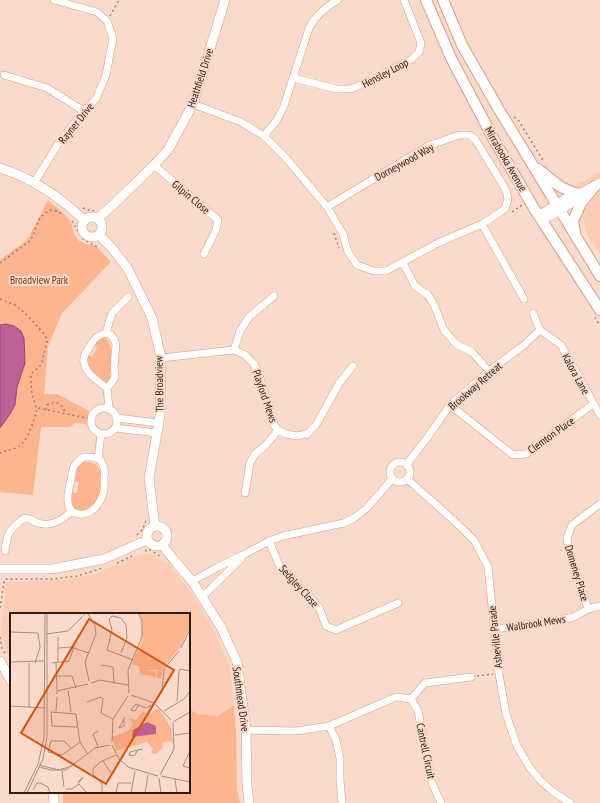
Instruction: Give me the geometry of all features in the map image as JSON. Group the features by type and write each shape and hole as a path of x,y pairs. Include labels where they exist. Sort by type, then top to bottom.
{"main road":[{"name":"Mirrabooka Avenue","path":"426,0 450,58 493,138 540,218 600,310"},
{"name":"Mirrabooka Avenue","path":"443,0 462,45 498,108 600,276"},
{"path":"533,166 558,185 578,193"},
{"path":"576,236 573,221 581,203 598,184"}],"street":[{"path":"54,0 97,12 107,21"},
{"name":"Heathfield Drive","path":"98,214 112,206 168,150 193,104 225,0"},
{"path":"264,136 277,120 284,106 313,21 325,7 338,0"},
{"name":"Hensley Loop","path":"294,78 336,89 350,89 367,83 412,59 419,52 421,43 404,0"},
{"name":"Rayner Drive","path":"34,183 58,144 84,111 96,99 106,75 112,38 107,21"},
{"path":"4,75 47,88 84,111"},
{"name":"Dorneywood Way","path":"193,104 241,122 264,136 286,158 326,207 342,234 348,252 357,265 374,271 386,271 438,243 482,224 505,209 508,198 506,190 475,139 470,135 459,135 428,146 326,207"},
{"name":"Gilpin Close","path":"154,165 218,220 216,230 204,254"},
{"path":"0,168 14,173 48,191 69,206 84,220"},
{"path":"540,218 578,193 598,184"},
{"path":"98,214 103,226 102,232 92,238 86,236 82,229 82,223 84,220 98,214"},
{"path":"482,224 524,299"},
{"name":"The Broadview","path":"100,234 128,269 152,318 161,358 160,416 149,478 155,526"},
{"path":"403,263 415,286 428,296 434,305 444,330 456,344 472,352 489,372"},
{"path":"161,358 234,350 240,331 249,317 274,296"},
{"path":"106,333 112,313 128,297"},
{"path":"533,313 540,330"},
{"name":"Brookway Retreat","path":"407,464 450,405 489,372 524,346 540,330"},
{"name":"Kalora Lane","path":"540,330 560,345 600,415"},
{"path":"107,388 88,373 85,366 84,357 94,339 99,335 106,333 111,335 116,344 114,377 113,381 107,388 108,408"},
{"name":"Playford Mews","path":"234,350 245,355 254,364 259,374 274,424 278,430 286,434 297,436 307,434 316,425 340,382 353,366"},
{"name":"Clemton Place","path":"450,405 513,455 526,454 593,404"},
{"path":"99,408 108,408 113,410 116,414 117,423 112,432 108,434 101,434 93,429 91,425 92,414 99,408"},
{"path":"117,418 159,423"},
{"path":"115,428 157,432"},
{"name":"Playford Mews","path":"245,493 250,463 255,454 278,430"},
{"path":"98,459 101,434"},
{"path":"84,457 93,457 98,459 103,465 105,472 104,494 99,503 85,514 78,514 72,511 68,502 74,466 84,457"},
{"path":"399,461 407,464 410,470 407,479 403,482 392,479 389,472 392,464 399,461"},
{"path":"192,581 269,541 283,536 334,526 354,518 367,508 392,479"},
{"name":"Asheville Parade","path":"407,479 474,540 488,567 499,674 506,714 517,746 530,768 540,780 552,791 570,803"},
{"name":"Domeney Place","path":"588,609 569,550 567,538 572,525 600,504"},
{"path":"5,551 8,534 14,526 22,520 26,518 41,524 49,524 58,521 72,511"},
{"path":"155,526 163,527 166,531 167,539 162,545 154,546 147,540 146,536 149,529 155,526"},
{"path":"0,569 52,569 97,561 147,540"},
{"name":"Sedgley Close","path":"269,541 279,565 319,607 326,626 336,630 398,603"},
{"name":"Southmead Drive","path":"162,545 192,581 221,627 237,662 246,730 247,785 249,803"},
{"path":"202,597 245,554"},
{"name":"Walbrook Mews","path":"494,629 544,623 574,617 588,609 600,606"},
{"path":"4,660 10,679"},
{"path":"246,730 296,731 329,726 396,697 412,699 426,683 471,677"},
{"name":"Cantrell Circuit","path":"412,699 418,711 432,783 441,803"},
{"path":"329,726 336,740 340,758 342,803"},
{"path":"53,793 54,803"}],"path":[{"path":"107,21 119,0"},
{"path":"513,116 519,121 547,167"},
{"path":"508,214 526,203"},
{"path":"80,206 98,214"},
{"path":"0,263 31,240 40,218 44,214 50,210 63,214 66,212"},
{"path":"332,230 340,253"},
{"path":"0,299 15,305 45,335 47,342 41,365 31,374 32,396 37,408 23,444 19,447 0,453"},
{"path":"46,410 47,405 56,403 61,405 65,413"},
{"path":"37,408 91,419"},
{"path":"143,551 149,549 166,561"},
{"path":"117,563 133,556"},
{"path":"0,608 4,582 6,579 52,579 77,576 103,568"},
{"path":"0,637 4,660"},
{"path":"471,677 499,674"}],"shaded area":[{"path":"600,172 600,254 587,234 575,186"},
{"path":"6,324 14,326 21,331 24,338 25,363 17,387 15,405 0,428 0,325"},
{"path":"141,554 152,554 168,563 193,595 217,636 230,668 234,705 218,716 197,714 190,709 190,613 10,613 10,658 1,633 6,582 63,580 91,575"}],"green space":[{"name":"Broadview Park","path":"48,200 71,222 74,234 79,241 86,244 95,245 111,262 62,313 48,347 44,394 57,394 89,411 86,424 75,423 70,427 41,427 33,495 0,492 0,260 27,240"},
{"path":"105,337 108,340 111,350 110,379 107,384 87,368 88,355 93,357 97,347 93,344"},
{"path":"82,462 90,462 99,468 101,474 101,488 97,501 94,505 85,511 75,511 69,500 70,492 77,493 79,482 73,481 75,469"},
{"path":"234,705 237,789 240,803 63,803 63,793 190,793 190,709 197,714 218,716"}]}
